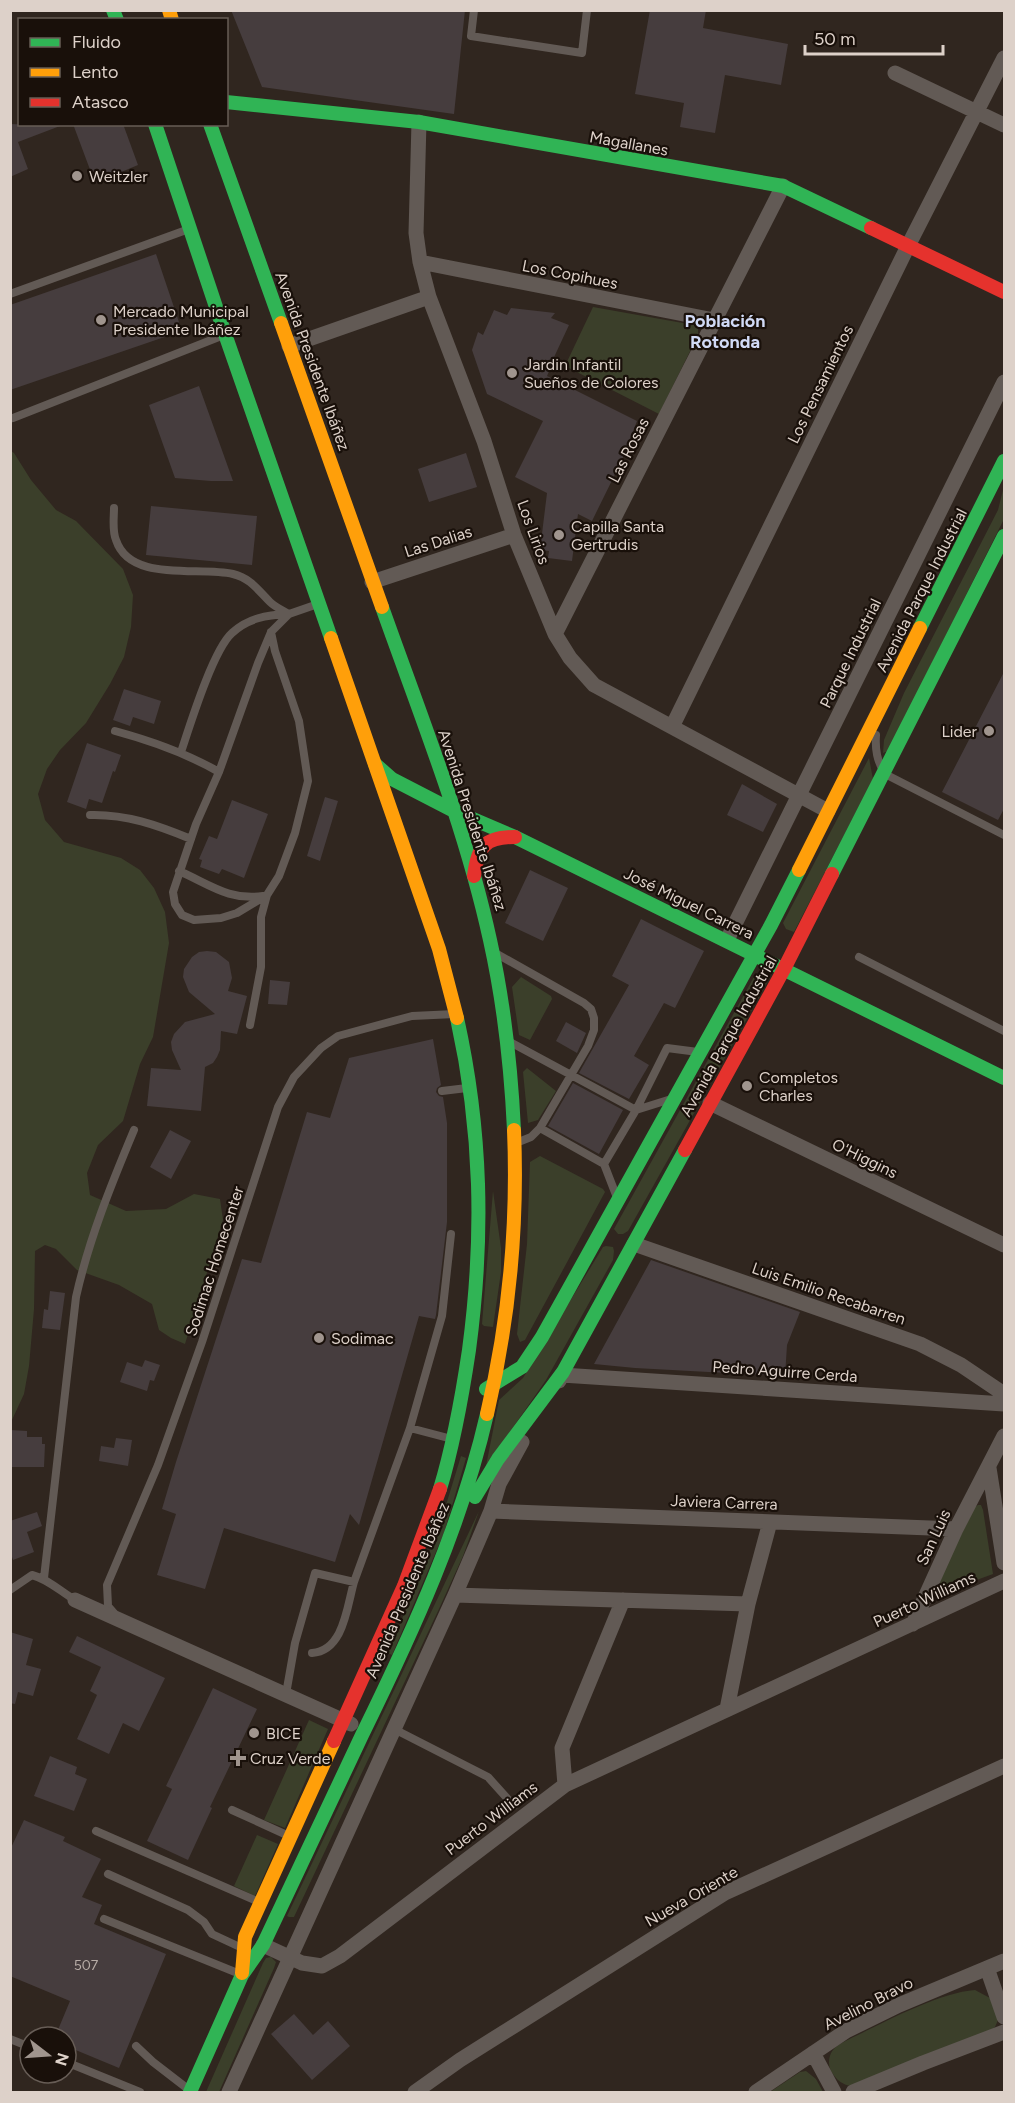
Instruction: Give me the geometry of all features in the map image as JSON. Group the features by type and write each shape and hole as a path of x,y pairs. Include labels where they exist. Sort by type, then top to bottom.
{"main road":[{"name":"Magallanes","path":"228,102 418,122 783,186 1005,292"},
{"name":"Avenida Presidente Ibáñez","path":"156,126 225,334 439,949 457,1014 471,1088 480,1196 480,1245 472,1330 453,1439 439,1490 387,1625 245,1937 242,1975"},
{"name":"Avenida Presidente Ibáñez","path":"190,2092 242,1975 263,1945 400,1658 452,1534 476,1461 493,1384 510,1284 514,1210 514,1144 506,1040 492,951 474,876 454,810 211,126"},
{"name":"Avenida Parque Industrial","path":"458,1413 471,1398 516,1372 528,1360 754,954 1005,461"},
{"name":"Avenida Parque Industrial","path":"452,1534 460,1525 496,1460 562,1375 622,1244 710,1103 784,969 1005,536"},
{"name":"José Miguel Carrera","path":"374,763 392,779 454,810 515,837 727,940 1005,1078"},
{"path":"474,876 477,858 484,843 500,836 515,837"},
{"path":"604,1226 605,1234 622,1244"}],"street":[{"name":"Los Pensamientos","path":"672,727 908,246 1005,58"},
{"path":"895,73 1005,125"},
{"name":"Los Lirios","path":"418,122 416,218 420,262 429,297 484,441 514,535 555,634 570,658 594,685 828,811"},
{"name":"Las Rosas","path":"555,634 783,186"},
{"name":"Los Copihues","path":"420,262 714,320"},
{"path":"289,346 429,297"},
{"name":"Parque Industrial","path":"727,940 1005,381"},
{"name":"Las Dalias","path":"372,582 514,535"},
{"name":"O'Higgins","path":"710,1103 1005,1245"},
{"name":"Luis Emilio Recabarren","path":"622,1244 920,1344 961,1365 1005,1394"},
{"path":"229,2092 455,1595 491,1511 499,1484 562,1375"},
{"name":"Pedro Aguirre Cerda","path":"562,1375 1005,1404"},
{"name":"San Luis","path":"913,1624 956,1529 1003,1441"},
{"path":"989,1468 1005,1563"},
{"name":"Javiera Carrera","path":"491,1511 956,1529"},
{"path":"727,1709 748,1604 770,1522"},
{"name":"Puerto Williams","path":"263,1945 302,1963 322,1966 340,1956 565,1785 1005,1581"},
{"path":"455,1595 748,1604"},
{"path":"75,1600 365,1731"},
{"path":"565,1785 562,1748 623,1600"},
{"name":"Nueva Oriente","path":"415,2092 470,2054 725,1893 1005,1766"},
{"name":"Avelino Bravo","path":"756,2092 858,2024 1005,1961"},
{"path":"987,1968 1005,2017"},
{"path":"853,2092 1005,2032"},
{"path":"813,2053 834,2092"}],"lane":[{"path":"474,10 471,36 582,53 587,10"},
{"path":"10,294 190,228"},
{"path":"12,418 225,334"},
{"path":"114,508 115,538 126,557 153,568 234,574 253,584 269,602 289,614"},
{"path":"181,752 220,651 231,634 255,618 289,614 320,604"},
{"path":"267,895 237,913 222,918 194,920 182,915 175,904 173,892 190,839 219,771 258,663 271,632 289,614"},
{"path":"250,1024 261,967 261,917 267,895 279,876 287,856 308,781 299,721 275,651 271,632"},
{"path":"878,712 875,751 879,765 885,774 1005,835"},
{"path":"115,731 150,740 219,771"},
{"path":"90,815 112,814 130,818 190,839"},
{"path":"179,871 232,896 244,898 267,895"},
{"path":"492,951 584,1003 591,1009 594,1017 594,1030 588,1046 540,1128 531,1137 514,1144"},
{"path":"859,957 1005,1031"},
{"name":"Sodimac Homecenter","path":"121,1621 108,1606 107,1585 158,1465 202,1342 278,1107 294,1077 321,1048 338,1036 412,1017 457,1014"},
{"path":"506,1040 636,1110 675,1098"},
{"path":"604,1164 636,1110 667,1048 700,1052"},
{"path":"442,1091 471,1088"},
{"path":"540,1128 604,1164 618,1200"},
{"path":"44,1578 76,1297 85,1257 108,1192 134,1130"},
{"path":"312,1653 329,1648 339,1634 354,1582 410,1428 442,1316 451,1234"},
{"path":"410,1428 453,1439"},
{"path":"286,1694 296,1643 315,1573 354,1582"},
{"path":"10,1590 32,1575 44,1578 75,1600"},
{"path":"394,1729 488,1777 514,1806"},
{"path":"232,1810 290,1837"},
{"path":"96,1831 260,1903"},
{"path":"108,1874 188,1910 204,1922 212,1934 244,1949"},
{"path":"104,1919 242,1975"},
{"path":"136,2046 190,2092"},
{"path":"78,2067 140,2092"}],"green space":[{"path":"593,307 694,325 698,329 698,335 659,414 565,366"},
{"path":"11,451 56,510 76,521 123,569 133,595 131,627 124,657 86,723 60,750 47,769 38,794 45,820 64,842 121,858 140,870 154,888 165,912 169,943 153,1037 140,1064 123,1121 98,1145 87,1173 90,1195 126,1211 166,1209 194,1194 220,1199 223,1220 185,1344 159,1330 152,1304 119,1285 77,1270 56,1249 45,1245 35,1251 34,1309 29,1366 24,1394 11,1422"},
{"path":"1004,486 1004,519 888,751 883,753 884,740 904,693 998,510"},
{"path":"869,758 873,779 794,932 786,929 783,923"},
{"path":"755,975 768,981 628,1231 618,1234 614,1229"},
{"path":"521,977 551,996 552,999 530,1040 519,1035 512,987"},
{"path":"527,1068 556,1091 538,1120 528,1123 523,1072"},
{"path":"540,1156 605,1192 525,1340 520,1342 517,1334 527,1244 530,1162"},
{"path":"493,1191 501,1248 501,1272 493,1327 482,1324"},
{"path":"603,1247 613,1247 613,1260 546,1380 486,1466 499,1400 523,1378"},
{"path":"461,1456 466,1458 444,1533 392,1655 388,1653 438,1531"},
{"path":"978,1505 981,1505 983,1510 993,1574 933,1596 931,1594"},
{"path":"479,1511 463,1556 438,1611 294,1917 289,1917 287,1916"},
{"path":"309,1720 328,1729 285,1828 264,1820"},
{"path":"257,1835 278,1844 255,1896 234,1886"},
{"path":"271,1957 276,1962 274,1968 219,2092 206,2092 263,1963 266,1958"},
{"path":"975,1990 990,1998 998,2020 995,2027 985,2035 853,2087 840,2082 831,2071 829,2065 831,2054 834,2048 843,2042 902,2013 948,1995"},
{"path":"806,2071 816,2079 823,2092 770,2092 800,2072"}],"building":[{"path":"231,10 465,10 454,114 262,87"},
{"path":"650,10 706,10 703,28 788,44 781,85 725,75 715,133 680,127 684,103 635,94"},
{"path":"10,124 60,126 18,142 28,169 10,177"},
{"path":"74,126 124,126 138,165 95,183"},
{"path":"156,254 182,331 10,390 10,305"},
{"path":"511,308 555,313 551,318 569,325 547,376 637,421 622,460 592,521 578,514 572,561 548,558 549,551 540,550 547,493 515,477 543,421 487,394 472,350 478,332 483,335 494,310 507,315"},
{"path":"199,386 233,481 175,478 149,405"},
{"path":"466,453 477,487 429,502 418,469"},
{"path":"151,506 257,516 252,565 146,555"},
{"name":"Lider","path":"1005,670 1005,807 998,820 942,792"},
{"path":"124,689 161,701 154,724 133,717 130,726 113,720"},
{"path":"87,743 121,755 102,803 89,799 86,809 67,802"},
{"path":"742,784 777,804 763,832 727,815"},
{"path":"325,797 338,801 320,861 307,856"},
{"path":"232,800 268,814 244,878 222,869 219,874 200,867 202,860 199,859 209,836 217,839"},
{"path":"530,870 568,888 543,941 505,923"},
{"path":"641,919 704,951 675,1008 664,1003 634,1056 649,1065 629,1099 579,1073 629,985 612,976"},
{"path":"199,952 216,952 229,962 232,978 228,991 247,996 237,1034 221,1031 220,1050 217,1057 213,1063 205,1067 201,1111 147,1106 151,1068 181,1070 172,1050 171,1042 174,1034 185,1022 215,1014 189,992 183,977 184,969 192,957"},
{"path":"270,980 290,982 287,1005 268,1004"},
{"path":"566,1022 586,1033 577,1053 556,1041"},
{"path":"433,1039 441,1085 436,1092 443,1097 447,1123 447,1222 436,1315 435,1319 419,1316 359,1525 350,1514 335,1562 224,1528 205,1589 157,1575 176,1514 162,1509 176,1462 242,1259 261,1263 307,1112 330,1118 349,1058"},
{"path":"573,1083 623,1110 599,1154 548,1126"},
{"path":"170,1130 191,1141 171,1179 150,1167"},
{"path":"651,1260 800,1312 787,1345 785,1376 594,1364"},
{"path":"50,1291 65,1293 60,1330 42,1328 44,1309 48,1310"},
{"path":"145,1360 160,1365 154,1381 150,1380 147,1391 120,1382 127,1362 142,1367"},
{"path":"10,1430 27,1431 27,1437 42,1437 42,1444 45,1444 44,1467 10,1467"},
{"path":"116,1438 132,1440 128,1466 99,1461 101,1446 114,1448"},
{"path":"37,1512 42,1526 27,1532 34,1552 13,1560 10,1551 10,1521"},
{"path":"10,1632 33,1639 26,1665 41,1669 33,1696 18,1692 15,1704 10,1703"},
{"path":"77,1636 165,1678 139,1731 123,1723 109,1754 77,1739 97,1695 90,1691 101,1667 69,1652"},
{"path":"213,1688 257,1709 210,1807 212,1808 188,1860 147,1841 172,1789 166,1786"},
{"path":"50,1756 77,1767 75,1774 87,1779 74,1811 34,1796"},
{"path":"24,1820 65,1837 63,1841 101,1859 82,1897 102,1905 94,1924 166,1954 119,2068 78,2051 78,2025 60,2025 70,2001 10,1976 10,1850"},
{"path":"294,2014 313,2035 328,2021 350,2046 312,2080 271,2034"}],"traffic: fast":[{"path":"113,10 116,18"},
{"path":"228,102 419,122 783,186 871,228"},
{"path":"156,126 331,638"},
{"path":"211,126 281,323"},
{"path":"920,628 1004,461"},
{"path":"832,874 1004,536"},
{"path":"382,607 441,772 480,897 503,1011 514,1130"},
{"path":"375,764 392,779 454,811"},
{"path":"454,811 515,837 1004,1078"},
{"path":"486,1389 522,1367 542,1337 771,925 799,870"},
{"path":"440,1489 453,1437 469,1350 477,1266 476,1143 472,1102 457,1018"},
{"path":"475,1497 498,1459 563,1372 685,1150"},
{"path":"190,2092 242,1975 263,1945 417,1618 464,1497 487,1414"}],"traffic: slow":[{"path":"169,10 171,18"},
{"path":"281,323 382,607"},
{"path":"799,870 920,628"},
{"path":"331,638 439,949 457,1018"},
{"path":"487,1414 501,1344 510,1273 515,1201 514,1130"},
{"path":"242,1973 245,1937 334,1741"}],"traffic: jam":[{"path":"871,228 1004,292"},
{"path":"474,876 478,858 484,846 496,839 515,837"},
{"path":"685,1150 784,969 832,874"},
{"path":"334,1741 404,1586 440,1489"}],"place":[{"name":"Weitzler","path":"77,176"},
{"name":"Mercado Municipal Presidente Ibáñez","path":"101,320"},
{"name":"Jardin Infantil Sueños de Colores","path":"512,373"},
{"name":"Capilla Santa Gertrudis","path":"559,535"},
{"name":"Lider","path":"989,731"},
{"name":"Completos Charles","path":"747,1086"},
{"name":"Sodimac","path":"319,1338"},
{"name":"BICE","path":"254,1733"},
{"name":"Cruz Verde","path":"238,1758"}],"district":[{"name":"Población Rotonda","path":"725,331"}]}
